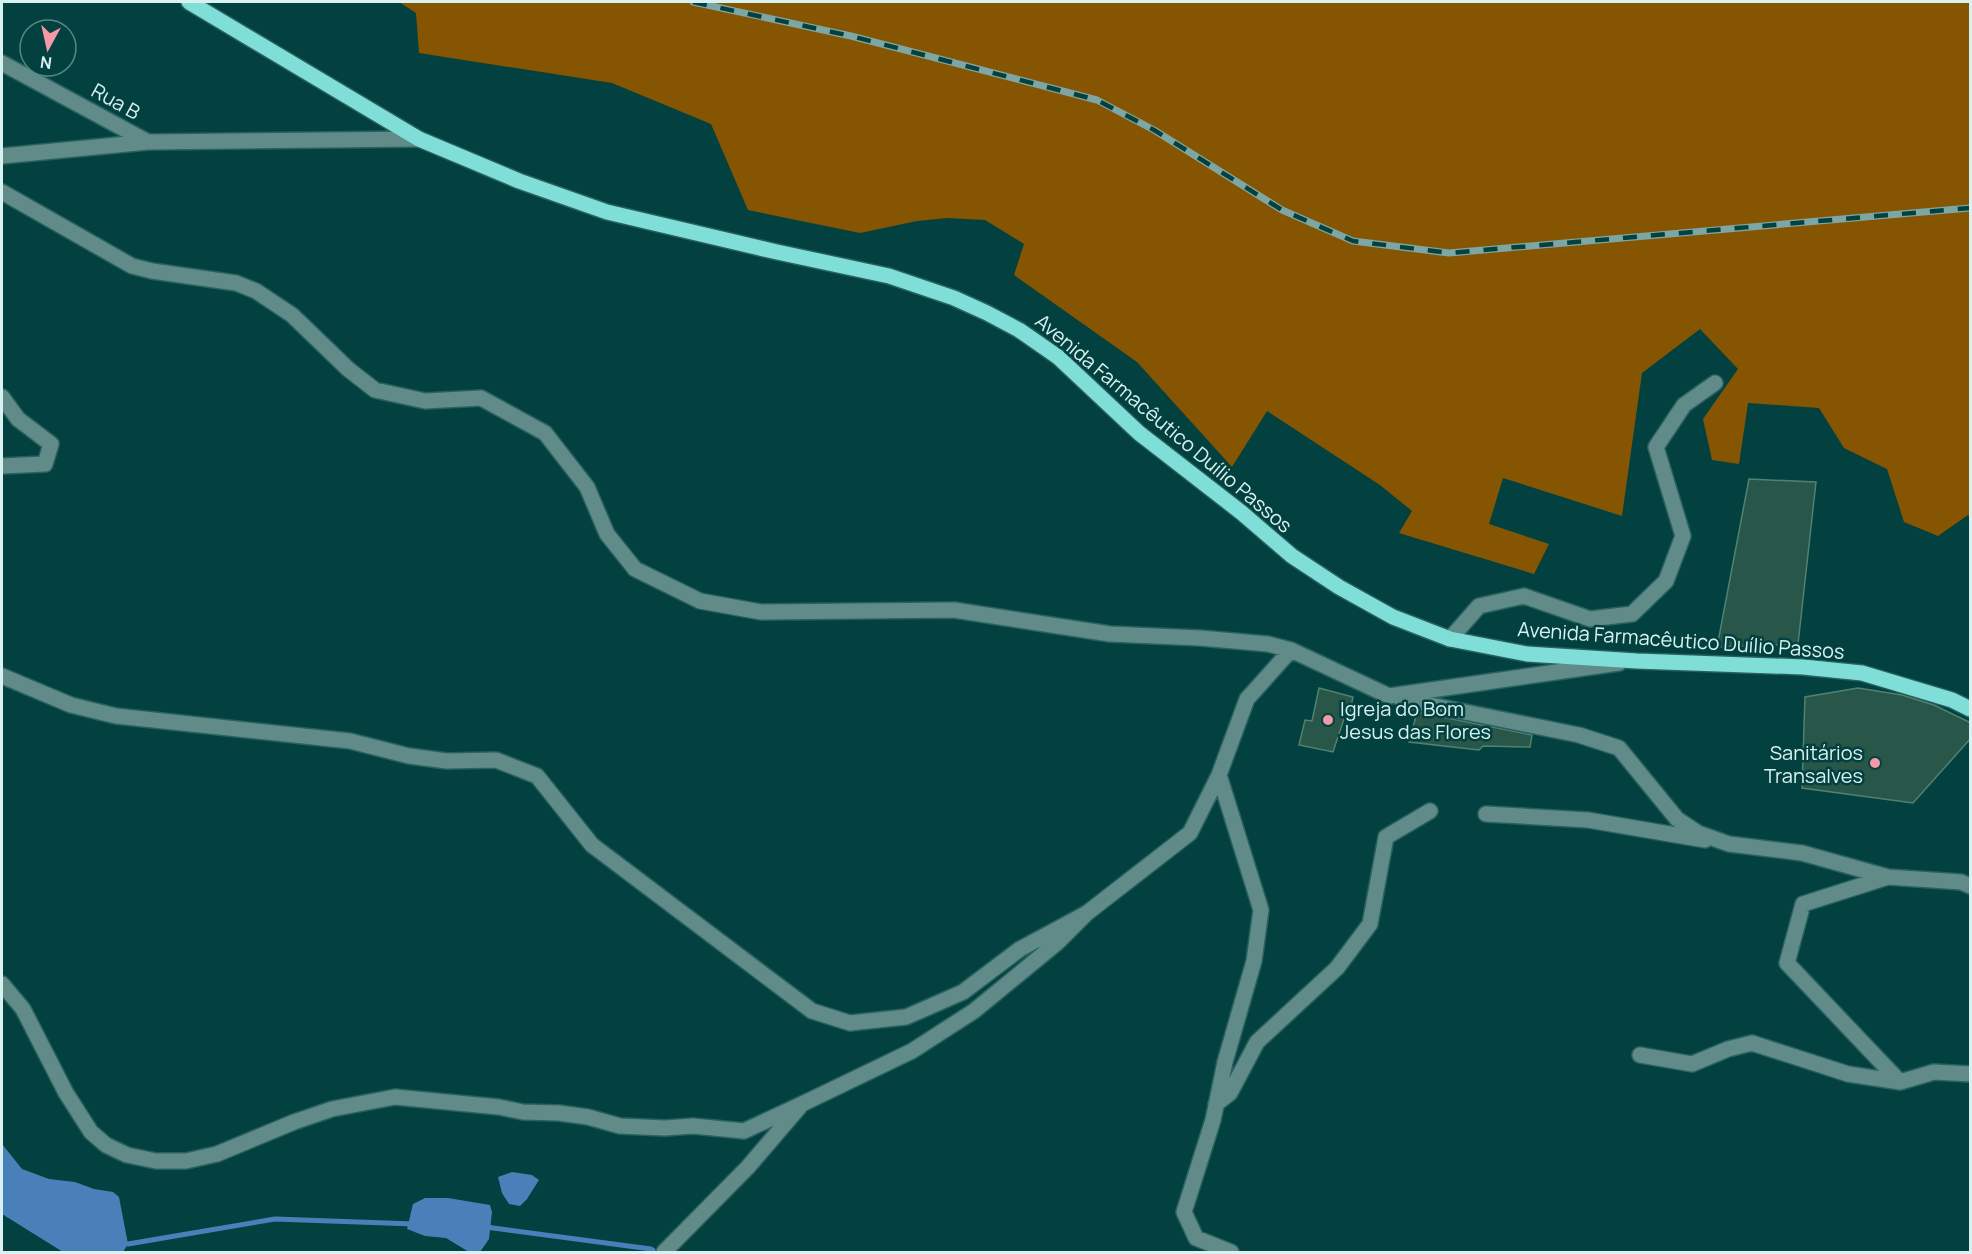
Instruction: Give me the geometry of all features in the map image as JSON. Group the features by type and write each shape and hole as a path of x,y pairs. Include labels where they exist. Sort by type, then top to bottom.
{"main road":[{"name":"Avenida Farmacêutico Duílio Passos","path":"189,2 419,140 519,181 607,212 889,276 943,294 987,313 1019,330 1058,357 1139,433 1242,513 1292,556 1339,587 1393,617 1450,639 1527,654 1637,661 1803,666 1862,673 1952,700 1971,709"}],"street":[{"name":"Rua B","path":"2,63 148,142"},
{"path":"2,156 148,142 419,140"},
{"path":"2,192 132,266 236,284 256,291 292,315 348,369 375,390 425,401 481,398 545,433 587,487 607,534 634,569 700,601 761,612 954,610 1110,634 1268,644 1291,650 1389,696 1579,735 1619,748 1677,819 1698,832 1729,844"},
{"path":"1450,639 1479,606 1524,596 1590,619 1632,614 1666,581 1683,536 1656,447 1684,405 1715,383"},
{"path":"2,397 18,420 51,444 45,464 2,466"},
{"path":"2,984 23,1009 66,1093 91,1132 106,1145 127,1155 156,1161 186,1161 217,1154 332,1109 394,1097 499,1107 523,1112 559,1113 588,1117 620,1126 665,1128 693,1126 744,1131 912,1051 974,1011 1058,942 1087,913 1190,833 1219,775 1247,699 1291,650"},
{"path":"1389,696 1637,661"},
{"path":"2,676 71,705 116,716 350,741 409,756 447,761 496,760 537,776 592,845 812,1011 850,1023 906,1017 963,992 1020,949 1087,913"},
{"path":"1219,775 1261,910 1254,961 1225,1062 1216,1104 1184,1212 1196,1238 1231,1252"},
{"path":"1216,1104 1230,1093 1257,1042 1337,968 1370,924 1386,837 1430,811"},
{"path":"1486,814 1588,820 1729,844 1802,853 1888,878 1961,882 1971,886"},
{"path":"1888,878 1803,904 1787,963 1900,1082"},
{"path":"1640,1055 1692,1064 1728,1049 1752,1043 1848,1074 1900,1082 1934,1072 1971,1074"},
{"path":"664,1252 748,1167 802,1104"}],"shaded area":[{"path":"399,2 1970,2 1970,517 1968,515 1938,536 1904,522 1887,469 1844,448 1819,408 1748,403 1739,464 1712,460 1703,419 1738,369 1700,329 1642,373 1622,516 1503,478 1489,524 1549,544 1534,574 1399,533 1412,511 1380,485 1267,411 1232,467 1137,362 1014,275 1024,244 985,220 947,218 917,221 860,233 748,210 711,124 612,83 419,53 416,13"}],"water":[{"path":"2,1144 22,1169 49,1179 75,1182 94,1189 113,1192 119,1197 128,1244 123,1252 63,1252 2,1214"},
{"path":"512,1172 532,1175 539,1180 520,1206 509,1204 502,1193 498,1177"},
{"path":"425,1198 448,1198 490,1205 492,1212 489,1239 480,1252 469,1252 446,1238 425,1236 407,1229 413,1204"}],"building":[{"path":"1749,479 1816,482 1798,644 1717,647"},
{"name":"Igreja do Bom Jesus das Flores","path":"1319,688 1353,697 1349,717 1344,719 1333,752 1299,745 1305,720 1312,721"},
{"name":"Sanitários Transalves","path":"1858,688 1902,695 1934,705 1971,723 1971,738 1913,803 1802,788 1805,697"},
{"path":"1417,712 1532,735 1530,747 1483,746 1479,750 1409,742"}],"waterway":[{"path":"128,1244 275,1219 414,1224"},
{"path":"486,1227 651,1249 655,1252"}],"railway":[{"path":"693,2 851,36 1097,100 1154,130 1282,210 1353,241 1449,253 1970,208"}],"place":[{"name":"Igreja do Bom Jesus das Flores","path":"1328,720"},
{"name":"Sanitários Transalves","path":"1875,763"}]}
